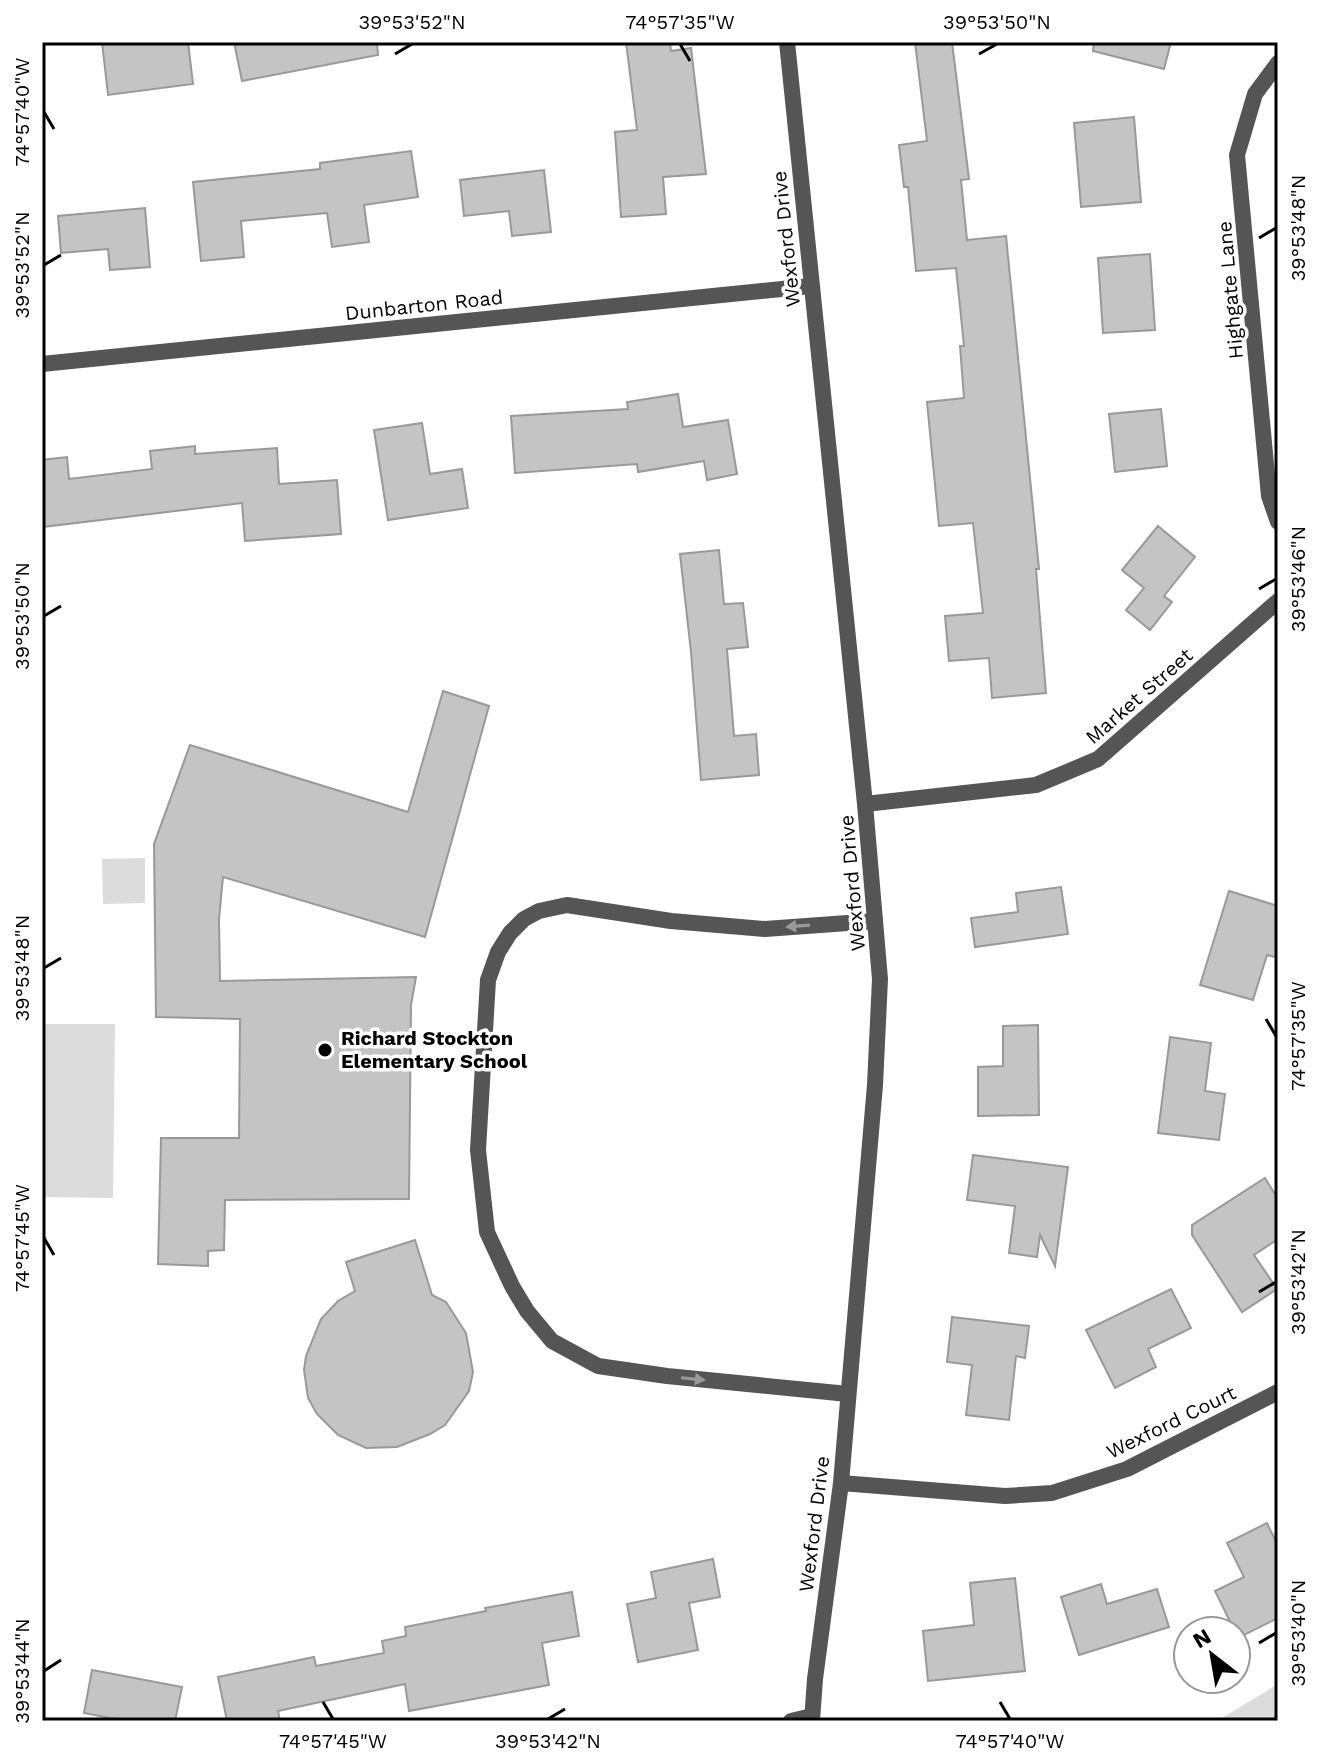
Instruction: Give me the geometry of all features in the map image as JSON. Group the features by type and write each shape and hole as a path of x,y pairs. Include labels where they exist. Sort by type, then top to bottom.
{"street":[{"name":"Wexford Drive","path":"787,42 880,979 875,1085 841,1483 812,1719"},
{"name":"Highgate Lane","path":"1278,63 1255,94 1237,155 1269,496 1278,522"},
{"name":"Dunbarton Road","path":"42,364 811,286"},
{"name":"Market Street","path":"865,804 1036,785 1098,759 1278,601"},
{"path":"848,1394 598,1366 552,1341 527,1311 487,1232 478,1150 488,980 498,952 524,919 539,911 567,905 671,921 765,929 875,921"},
{"name":"Wexford Court","path":"841,1483 1005,1496 1052,1493 1127,1469 1278,1392"},
{"path":"791,1721 812,1719"}],"shaded area":[{"path":"145,858 145,903 103,904 102,859"},
{"path":"42,1024 115,1024 113,1198 42,1197"},
{"path":"1278,1684 1278,1721 1217,1721"}],"building":[{"path":"102,42 188,42 193,84 108,95"},
{"path":"234,42 377,42 378,55 242,81"},
{"path":"626,42 670,42 671,51 691,48 706,174 663,177 666,214 621,217 615,132 637,130"},
{"path":"915,42 952,42 969,179 961,180 967,240 1006,236 1039,569 1036,569 1046,693 992,698 989,658 949,661 945,616 983,613 973,523 939,526 927,402 964,398 960,346 964,346 956,268 916,271 908,187 904,187 899,145 927,141"},
{"path":"1094,42 1171,42 1164,69 1093,51"},
{"path":"1134,117 1141,202 1081,207 1074,123"},
{"path":"411,151 418,197 364,205 369,242 332,247 327,213 241,221 244,257 201,261 193,182 320,169 320,163"},
{"path":"544,170 551,232 512,236 509,211 464,216 460,180"},
{"path":"145,208 150,267 110,270 108,249 61,253 58,216"},
{"path":"1150,254 1155,330 1103,333 1098,258"},
{"path":"678,394 683,427 728,420 737,474 707,480 704,461 638,472 637,464 515,473 511,416 628,409 627,402"},
{"path":"1161,409 1167,466 1115,472 1109,414"},
{"path":"422,423 430,474 462,469 468,508 388,520 374,430"},
{"path":"195,446 195,454 277,448 279,484 337,480 341,534 245,541 242,503 42,527 42,460 67,457 69,479 152,469 150,451"},
{"path":"1158,526 1195,557 1164,596 1172,602 1150,630 1126,610 1144,588 1122,570"},
{"path":"719,550 724,604 743,603 748,647 727,649 734,736 756,734 759,775 701,780 680,554"},
{"name":"Richard Stockton Elementary School","path":"443,691 489,706 425,937 223,877 219,919 220,981 416,977 411,1005 409,1199 225,1200 224,1250 208,1251 208,1266 158,1264 161,1138 239,1138 240,1019 156,1017 154,844 190,745 408,812"},
{"path":"1061,887 1068,934 975,947 971,918 1018,912 1016,893"},
{"path":"1229,891 1278,906 1278,958 1267,955 1253,1000 1200,985"},
{"path":"1038,1025 1039,1115 978,1116 978,1067 1003,1066 1003,1026"},
{"path":"1170,1037 1211,1043 1205,1091 1225,1094 1219,1140 1158,1133"},
{"path":"973,1155 1068,1167 1055,1266 1040,1235 1037,1257 1009,1253 1015,1206 967,1200"},
{"path":"1265,1178 1278,1199 1278,1239 1254,1255 1277,1289 1242,1312 1192,1235 1192,1225"},
{"path":"415,1240 432,1295 446,1302 466,1333 473,1372 469,1391 445,1425 430,1434 397,1447 366,1448 338,1435 317,1414 308,1398 304,1370 306,1356 321,1319 338,1301 355,1291 346,1262"},
{"path":"1171,1289 1191,1328 1148,1349 1156,1367 1115,1388 1086,1330"},
{"path":"952,1317 1029,1326 1025,1358 1016,1356 1009,1420 966,1415 972,1365 947,1362"},
{"path":"1267,1523 1278,1546 1278,1618 1252,1631 1252,1615 1227,1615 1215,1591 1244,1577 1227,1543"},
{"path":"713,1559 720,1597 689,1603 698,1650 638,1662 627,1604 656,1598 651,1572"},
{"path":"1015,1578 1025,1671 928,1681 923,1631 974,1625 970,1583"},
{"path":"1101,1584 1107,1604 1157,1589 1169,1627 1079,1655 1061,1597"},
{"path":"572,1592 579,1636 542,1643 549,1685 409,1711 405,1684 278,1711 280,1721 227,1721 218,1677 314,1657 316,1666 384,1653 382,1641 406,1636 405,1627"},
{"path":"92,1670 182,1687 175,1721 125,1721 84,1713"}],"place":[{"name":"Richard Stockton Elementary School","path":"325,1050"}]}
